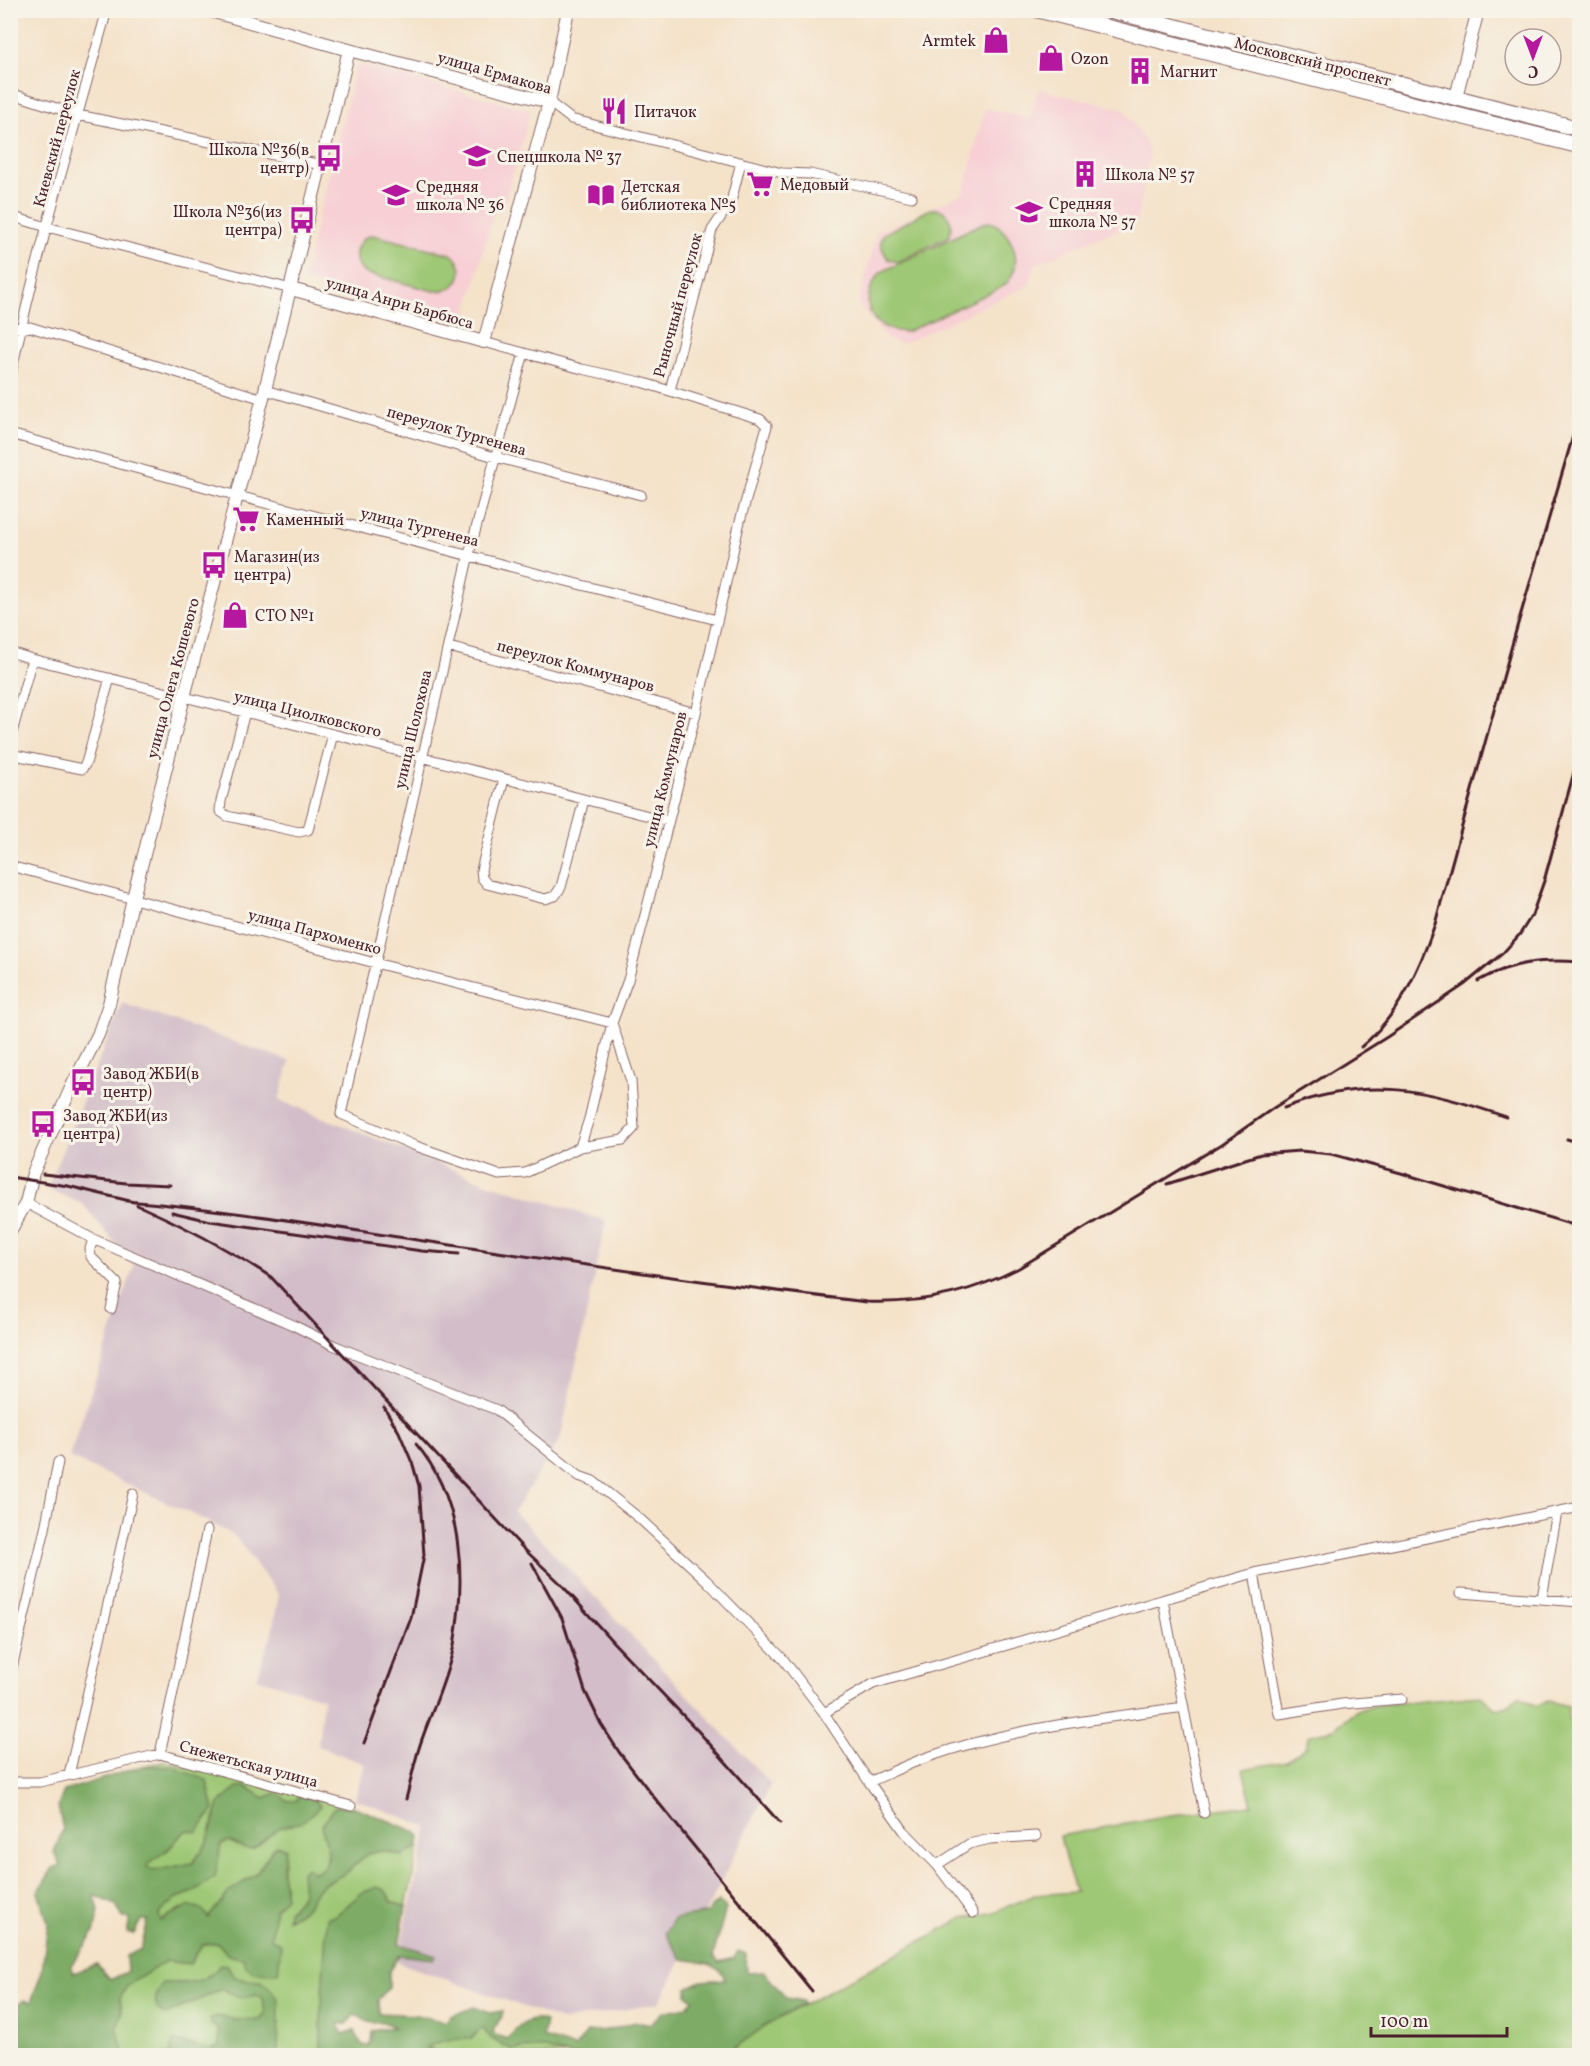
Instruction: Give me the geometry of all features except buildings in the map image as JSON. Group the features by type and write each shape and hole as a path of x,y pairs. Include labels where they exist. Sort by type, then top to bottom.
{"main road":[{"name":"Московский проспект","path":"1038,10 1580,146"},
{"name":"Московский проспект","path":"1109,10 1580,129"},
{"path":"1303,77 1307,61"}],"street":[{"name":"Киевский переулок","path":"10,379 47,227 107,10"},
{"name":"улица Ермакова","path":"207,10 549,102 571,119 782,173 810,174 912,197"},
{"path":"484,342 549,102 568,10"},
{"path":"1456,97 1478,10"},
{"name":"улица Олега Кошевого","path":"10,1231 26,1203 33,1173 98,1035 109,1004 133,898 291,289 349,50"},
{"path":"10,93 78,115 322,165"},
{"name":"Рыночный переулок","path":"670,390 712,231 731,202 741,162"},
{"name":"улица Анри Барбюса","path":"10,216 670,390 760,419 767,426 765,435"},
{"name":"переулок Тургенева","path":"10,326 21,329 30,327 264,395 641,495"},
{"name":"улица Шолохова","path":"524,353 469,554 341,1114 412,1145 499,1175 525,1173 580,1148"},
{"name":"улица Тургенева","path":"10,434 238,496 717,620"},
{"name":"улица Коммунаров","path":"580,1148 612,1023 628,980 696,714 740,521 765,435"},
{"name":"переулок Коммунаров","path":"448,647 696,714"},
{"name":"улица Циолковского","path":"10,652 668,821"},
{"path":"10,740 32,659"},
{"path":"10,752 82,769 86,763 110,678"},
{"path":"245,712 221,801 220,811 227,816 299,832 308,831 333,734"},
{"path":"504,779 481,870 482,878 487,884 545,899 555,896 561,887 584,800"},
{"name":"улица Пархоменко","path":"10,866 612,1023"},
{"path":"580,1148 623,1140 634,1128 631,1081 612,1023"},
{"path":"26,1203 93,1239 293,1324 333,1345 497,1410 579,1476 593,1481 639,1518 783,1659 824,1713 904,1832 937,1866 973,1913"},
{"path":"93,1239 91,1257 117,1283 111,1309"},
{"path":"10,1676 45,1529 58,1462"},
{"path":"69,1775 134,1494"},
{"path":"824,1713 873,1684 1254,1573 1580,1507"},
{"path":"1542,1598 1557,1512"},
{"path":"160,1754 207,1530"},
{"path":"1254,1573 1279,1714 1342,1704 1402,1699"},
{"path":"1461,1593 1580,1602"},
{"path":"1163,1600 1204,1813"},
{"path":"869,1782 927,1757 991,1738 1083,1721 1184,1707"},
{"name":"Снежетьская улица","path":"10,1782 40,1782 160,1754 351,1806"},
{"path":"937,1866 969,1844 990,1839 1036,1836"}],"shaded area":[{"name":"Средняя школа № 36","path":"356,66 531,110 504,205 496,204 464,323 303,280"},
{"name":"Средняя школа № 57","path":"1038,89 1124,109 1146,143 1150,155 1136,222 1035,264 1029,285 902,344 887,339 858,304 877,232 964,193 985,108 1030,119"},
{"path":"122,1003 290,1061 279,1100 484,1182 606,1221 560,1440 514,1511 771,1784 659,2003 564,2021 397,1962 428,1827 355,1799 365,1764 318,1746 323,1698 256,1678 271,1637 279,1595 235,1536 69,1457 134,1266 83,1204 47,1189"}],"green space":[{"path":"930,209 940,210 949,218 951,226 948,237 898,262 888,259 881,243 884,234"},
{"path":"993,222 1007,236 1015,252 1014,269 1004,286 906,332 893,330 875,320 868,303 869,293 881,272 983,223"},
{"path":"372,235 451,254 460,266 459,279 450,288 434,291 365,273 357,263 356,252 361,242"},
{"path":"1481,1696 1496,1709 1508,1706 1520,1696 1536,1706 1548,1701 1568,1706 1568,1718 1579,1728 1579,2055 713,2056 733,2049 765,2026 963,1918 992,1913 1035,1895 1076,1892 1060,1836 1164,1816 1252,1805 1243,1769 1287,1761 1307,1746 1308,1736 1334,1729 1357,1710 1380,1705"},
{"path":"163,1762 285,1786 357,1808 335,1807 326,1865 320,1871 313,1872 303,1894 288,1911 288,1919 305,1909 320,1887 342,1875 370,1853 382,1851 402,1856 419,1846 406,1907 392,1902 385,1890 362,1893 335,1916 327,1917 321,2010 321,2055 278,2055 277,1998 261,1981 237,1979 230,1973 216,1971 196,1983 163,1983 165,2015 222,1989 242,1998 257,1995 263,1998 265,2014 260,2020 235,2020 217,2016 220,2047 213,2049 200,2048 185,2042 173,2042 170,2055 124,2055 117,2028 122,2013 120,1998 128,1984 166,1961 190,1964 202,1944 218,1943 229,1955 244,1959 271,1940 275,1909 286,1897 282,1872 286,1849 276,1845 256,1874 229,1892 208,1918 181,1908 161,1921 158,1914 177,1898 193,1892 221,1844 229,1841 239,1846 252,1848 278,1828 302,1822 296,1801 288,1801 277,1793 264,1798 245,1786 219,1804 207,1843 193,1863 153,1871 146,1867 170,1848 188,1829 172,1767 142,1766"},
{"path":"142,1766 172,1767 207,1780 214,1809 197,1832 188,1830 152,1861 147,1867 153,1871 193,1863 207,1843 219,1804 237,1787 245,1786 264,1798 277,1793 288,1801 296,1801 301,1795 315,1800 320,1806 302,1822 279,1828 253,1849 245,1849 229,1841 221,1844 215,1877 193,1892 177,1898 159,1914 161,1921 180,1910 193,1907 203,1911 208,1918 229,1892 256,1874 276,1845 286,1849 282,1872 286,1897 275,1909 271,1939 281,1943 278,1973 253,1972 246,1966 244,1959 228,1955 218,1943 202,1944 190,1964 166,1961 128,1985 120,1998 122,2013 117,2028 124,2055 19,2056 11,2050 18,2005 24,2000 31,2002 42,1971 48,1923 38,1892 53,1868 60,1865 54,1852 63,1829 58,1806 64,1791","holes":["94,1895 116,1905 123,1918 130,1918 127,1933 134,1934 141,1920 148,1920 141,1949 126,1956 127,1972 110,1980 97,1964 74,1973 71,1965 94,1933 99,1910"]},
{"path":"335,1807 357,1808 414,1831 420,1836 419,1846 402,1856 382,1851 370,1853 342,1875 323,1885 305,1909 287,1919 288,1912 303,1894 301,1872 307,1867 313,1872 325,1865 328,1853 321,1826"},
{"path":"377,1887 385,1890 392,1902 406,1907 399,1944 436,1955 434,1959 399,1955 389,1971 389,1987 378,2000 379,2013 416,2015 445,2022 451,2016 474,2007 490,2013 503,2011 501,2019 493,2030 495,2035 507,2039 528,2021 546,2021 543,2038 575,2048 587,2032 609,2030 635,2022 650,2024 663,2012 687,2007 693,2000 687,1995 687,1988 701,1981 725,1979 722,1973 713,1966 682,1959 665,1933 674,1919 708,1913 712,1906 719,1902 726,1908 713,1956 719,1962 734,1958 738,1951 746,1954 747,1973 764,1972 786,1998 803,2001 803,2005 765,2026 733,2049 713,2055 570,2056 541,2048 511,2049 492,2039 482,2028 471,2039 442,2041 427,2048 450,2055 321,2055 321,2010 327,1917 335,1916 362,1893","holes":["354,2015 368,2022 386,2023 394,2027 372,2031 368,2046 362,2045 354,2030 343,2034 338,2024 347,2024"]},
{"path":"220,1964 228,1965 231,1973 236,1977 267,1985 277,1998 279,2004 278,2055 170,2055 173,2042 185,2042 207,2049 220,2047 219,2029 212,2026 210,2019 217,2016 235,2020 260,2020 265,2014 263,1998 256,1995 242,1998 222,1989 165,2015 158,2009 156,1996 163,1983 188,1983 202,1979 215,1971"},
{"path":"482,2028 492,2039 511,2049 542,2048 570,2055 450,2056 427,2049 442,2041 471,2039"}],"railway":[{"path":"1361,1047 1397,1006 1415,975 1435,924 1517,627 1580,412"},
{"path":"126,1201 241,1214 649,1274 867,1302 926,1299 964,1290 1019,1268 1222,1144 1275,1107 1387,1037 1464,985 1503,953 1520,934 1532,915 1544,881 1580,750"},
{"path":"1478,981 1503,970 1528,963 1580,962"},
{"path":"1284,1108 1342,1092 1369,1089 1396,1090 1449,1099 1506,1117"},
{"path":"1567,1139 1580,1143"},
{"path":"1167,1184 1261,1154 1300,1151 1331,1154 1580,1227"},
{"path":"43,1174 126,1183 170,1185"},
{"path":"10,1177 68,1186 134,1202"},
{"path":"137,1205 206,1238 271,1277 522,1547 560,1583 699,1732 780,1823"},
{"path":"172,1212 210,1221 422,1251 459,1254"},
{"path":"364,1743 411,1618 424,1555 419,1486 399,1432 384,1407"},
{"path":"406,1799 420,1745 451,1658 460,1593 460,1566 452,1514 432,1466 416,1444"},
{"path":"532,1563 562,1618 585,1691 601,1724 619,1752 812,1991"}],"place":[{"name":"Armtek","path":"996,40"},
{"name":"Ozon","path":"1051,58"},
{"name":"Магнит","path":"1140,71"},
{"name":"Питачок","path":"614,111"},
{"name":"Спецшкола № 37","path":"477,156"},
{"name":"Школа №36(в центр)","path":"329,158"},
{"name":"Школа № 57","path":"1085,174"},
{"name":"Медовый","path":"760,184"},
{"name":"Средняя школа № 36","path":"396,195"},
{"name":"Детская библиотека №5","path":"601,195"},
{"name":"Средняя школа № 57","path":"1029,212"},
{"name":"Школа №36(из центра)","path":"302,220"},
{"name":"Каменный","path":"246,519"},
{"name":"Магазин(из центра)","path":"214,565"},
{"name":"СТО №1","path":"235,615"},
{"name":"Завод ЖБИ(в центр)","path":"83,1082"},
{"name":"Завод ЖБИ(из центра)","path":"43,1124"}]}
